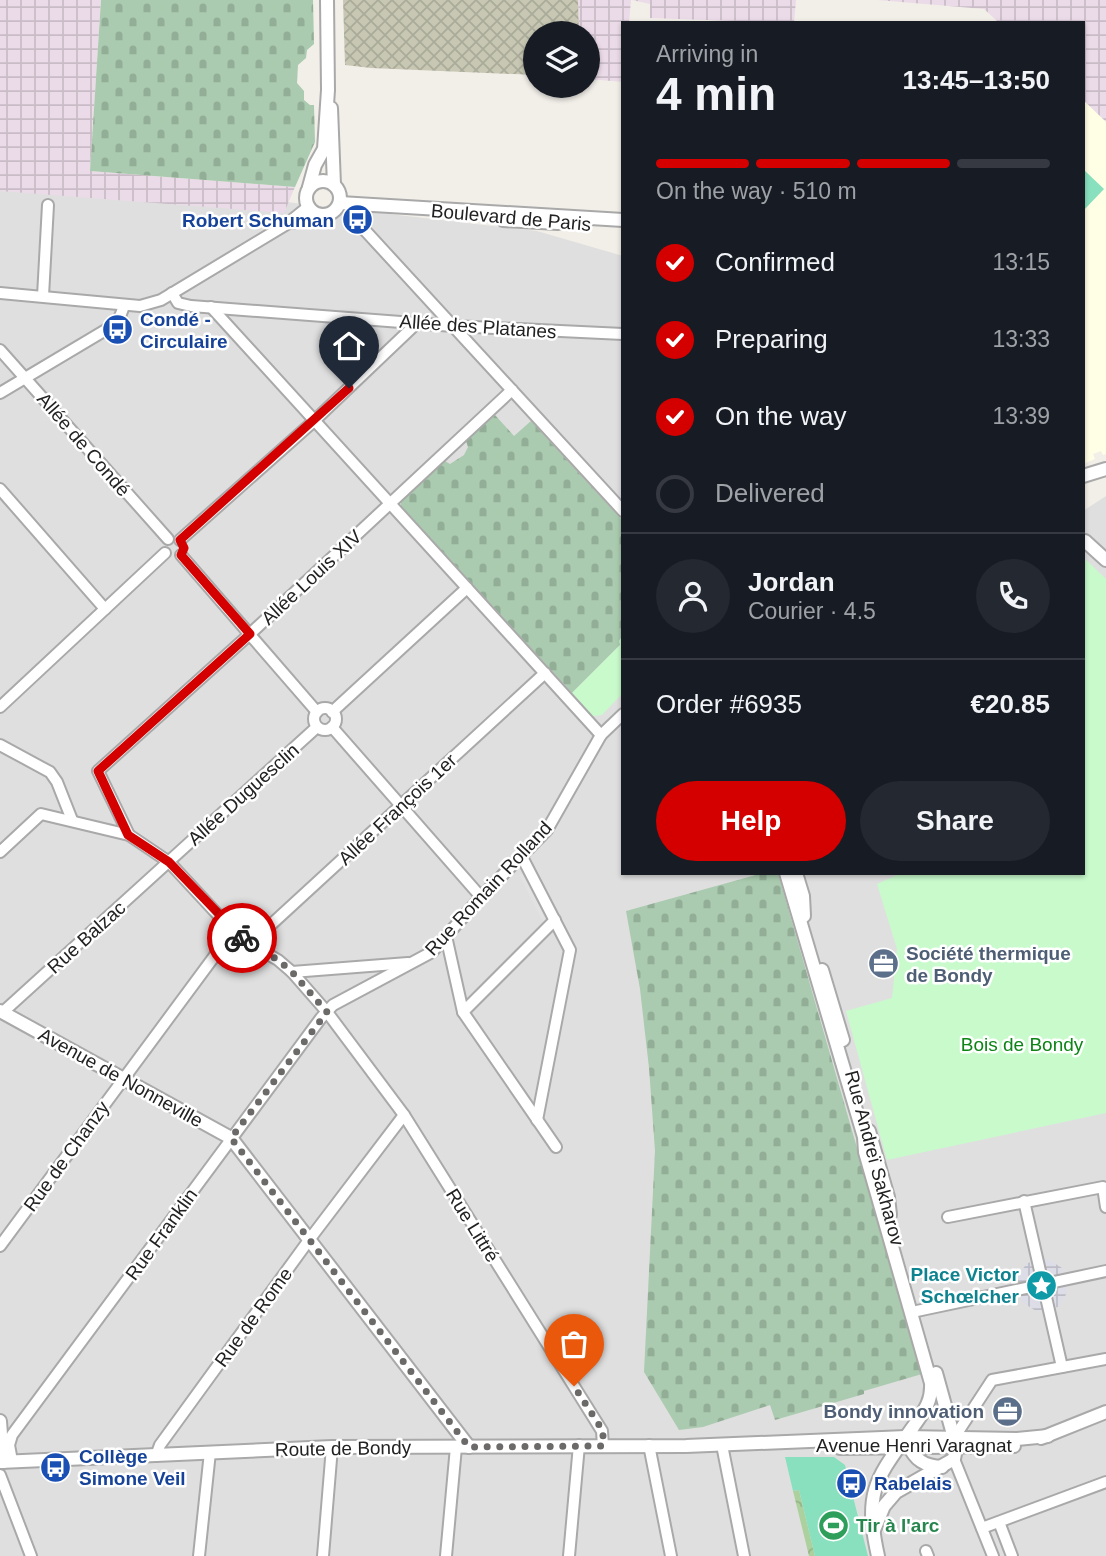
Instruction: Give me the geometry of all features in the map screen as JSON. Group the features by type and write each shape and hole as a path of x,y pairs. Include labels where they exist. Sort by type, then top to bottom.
{"street":[{"path":"313,211 305,197 315,165 324,149 328,90 327,0"},
{"path":"328,90 333,120 334,185"},
{"path":"0,293 124,306 140,306 162,300 287,224 313,211 334,212 340,203 340,193 334,185 318,181 309,187"},
{"name":"Boulevard de Paris","path":"340,203 470,217 621,228"},
{"path":"43,296 48,205"},
{"name":"Boulevard de Paris","path":"398,208 465,209 621,220"},
{"path":"439,212 464,213 465,209"},
{"path":"361,226 621,509"},
{"name":"Allée des Platanes","path":"172,293 178,303 211,307 453,326 621,334"},
{"path":"0,393 114,325 124,306"},
{"path":"211,307 601,735"},
{"path":"180,540 314,421 418,322"},
{"name":"Allée de Condé","path":"0,350 168,539"},
{"name":"Allée Louis XIV","path":"128,835 98,771 250,634 512,390"},
{"path":"1085,475 1106,469"},
{"path":"0,489 105,609"},
{"path":"168,539 180,540 184,548 181,555 173,558 165,553 164,547 168,539"},
{"path":"1085,541 1106,561"},
{"path":"0,707 165,553"},
{"path":"181,555 317,712"},
{"path":"332,712 467,588"},
{"name":"Allée François 1er","path":"250,944 545,673"},
{"path":"323,708 332,712 335,721 332,727 323,730 317,727 314,718 317,712 323,708"},
{"name":"Rue Romain Rolland","path":"327,1012 333,1005 432,953 481,897 547,830 601,735 621,716"},
{"name":"Allée Duguesclin","path":"169,862 317,727"},
{"path":"332,727 481,897"},
{"path":"0,745 50,772 57,782 72,820"},
{"path":"0,852 41,814 128,835 169,862 233,931 292,972 327,1012"},
{"path":"522,856 570,950 537,1120"},
{"name":"Rue Balzac","path":"2,1011 169,862"},
{"name":"Rue Andreï Sakharov","path":"787,875 954,1448"},
{"name":"Rue Andreï Sakharov","path":"796,875 811,939 817,951 879,1164 901,1255 909,1270 931,1383 932,1394 908,1448 888,1460 875,1486 870,1505 878,1556"},
{"path":"463,1012 555,920"},
{"name":"Rue de Chanzy","path":"0,1246 233,931"},
{"path":"446,936 463,1012 556,1147"},
{"name":"Rue Romain Rolland","path":"292,972 411,964"},
{"name":"Avenue de Nonneville","path":"2,1011 231,1138 462,1447"},
{"name":"Rue Littré","path":"327,1012 404,1115 603,1431 603,1446"},
{"name":"Rue Franklin","path":"7,1464 12,1435 327,1012"},
{"name":"Rue de Rome","path":"156,1456 160,1445 309,1240 404,1115"},
{"path":"948,1217 1103,1187 1106,1207"},
{"path":"1024,1201 1062,1367"},
{"path":"916,1311 1106,1271"},
{"path":"874,1530 884,1506 896,1492 942,1467 992,1380 1106,1359"},
{"name":"Avenue Henri Varagnat","path":"686,1446 779,1443 954,1448 1048,1436 1106,1412"},
{"path":"0,1421 7,1464 31,1556"},
{"path":"569,1556 579,1445"},
{"path":"649,1445 671,1556"},
{"path":"722,1445 744,1556"},
{"name":"Route de Bondy","path":"7,1464 332,1447 686,1446"},
{"path":"323,1556 332,1447"},
{"path":"446,1556 462,1447"},
{"path":"908,1448 928,1466 942,1467"},
{"path":"954,1448 993,1556"},
{"path":"200,1556 210,1452"},
{"path":"982,1528 1106,1482"},
{"path":"999,1522 1012,1556"}],"shaded area":[{"path":"0,0 101,0 90,171 295,187 284,213 0,191"},
{"path":"343,0 578,0 579,21 523,21 523,74 345,65"},
{"path":"578,0 631,0 629,21 621,21 621,82 600,80 600,21 579,21"},
{"path":"632,0 796,0 794,21 650,18 650,4"},
{"path":"877,0 1106,0 1106,122 1085,102 1085,21 997,21 984,9"},
{"path":"1085,102 1106,122 1106,454 1103,455 1101,451 1093,454 1095,459 1085,463"},
{"path":"0,169 537,231 621,255 621,875 1085,875 1085,510 1106,496 1106,1556 0,1556"},
{"path":"529,869 555,920 544,924 519,875"},
{"name":"Place Victor Schœlcher","path":"1048,1259 1062,1268 1067,1293 1058,1307 1036,1311 1022,1302 1017,1277 1027,1263"}],"green space":[{"path":"101,0 313,0 314,44 307,50 306,58 298,65 297,83 304,91 304,100 314,105 315,142 295,187 90,171"},
{"path":"1085,171 1104,189 1085,209"},
{"path":"495,415 514,436 531,421 621,519 621,642 572,693 401,506 401,501 445,461 450,464 464,455 468,447 466,441"},
{"name":"Bois de Bondy","path":"1085,559 1106,579 1106,1113 887,1160 846,1011 892,998 897,949 877,884 897,875 1085,875"},
{"path":"621,638 621,695 602,715 593,716 572,693 620,645"},
{"path":"756,875 779,875 922,1374 775,1420 770,1405 703,1427 679,1430 644,1372 655,1151 640,989 626,911"},
{"path":"785,1457 834,1457 845,1465 868,1556 815,1556 799,1490 793,1491"},
{"path":"799,1490 815,1556 809,1556 793,1491"}],"way so far":[{"path":"242,938 292,972 327,1012 231,1138 469,1447 603,1446 603,1431 574,1386"}],"place":[{"name":"Robert Schuman","path":"357,220"},
{"name":"Condé - Circulaire","path":"117,330"},
{"name":"Société thermique de Bondy","path":"883,964"},
{"name":"Place Victor Schœlcher","path":"1042,1285"},
{"name":"Bondy innovation","path":"1007,1411"},
{"name":"Collège Simone Veil","path":"56,1467"},
{"name":"Rabelais","path":"851,1483"},
{"name":"Tir à l'arc","path":"833,1525"}],"route":[{"path":"242,938 169,862 128,835 98,771 250,634 181,555 184,548 180,540 349,388"}]}
